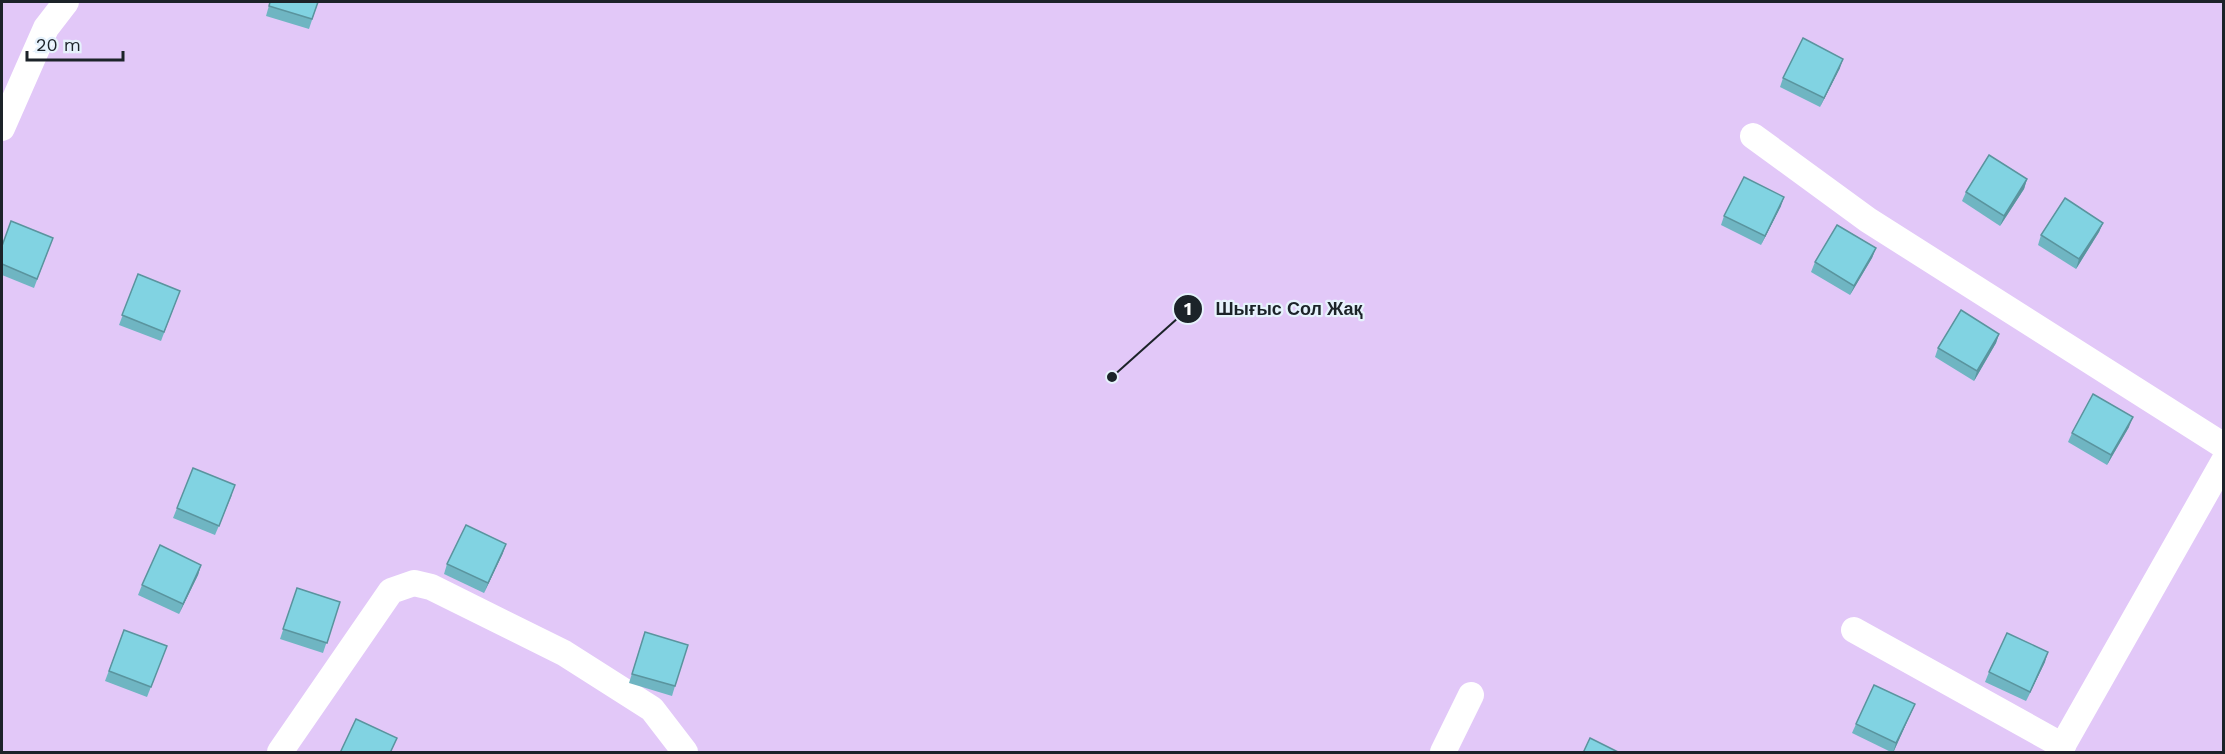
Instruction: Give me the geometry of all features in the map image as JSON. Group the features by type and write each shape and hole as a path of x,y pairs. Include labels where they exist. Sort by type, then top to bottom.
{"street":[{"path":"2,128 46,28 66,2"},
{"path":"1753,136 1868,220 2223,446"},
{"path":"1854,630 2061,750 2223,461"},
{"path":"280,753 391,591 414,583 431,587 564,653 652,709 685,753"},
{"path":"1443,753 1472,695"}],"shaded area":[{"path":"2,2 2223,2 2223,752 2,752"}],"building":[{"path":"270,2 318,2 312,19 269,6"},
{"path":"1803,38 1843,59 1824,98 1783,78"},
{"path":"1989,155 2027,179 2004,216 1966,192"},
{"path":"1744,177 1784,197 1765,236 1724,216"},
{"path":"2065,198 2103,223 2079,259 2041,235"},
{"path":"11,221 53,238 37,279 2,264 2,246"},
{"path":"1837,225 1876,248 1854,286 1815,262"},
{"path":"138,274 180,291 164,332 122,315"},
{"path":"1961,310 1999,334 1977,371 1938,348"},
{"path":"2093,394 2133,417 2111,455 2072,433"},
{"path":"193,468 235,485 219,526 177,508"},
{"path":"466,525 506,544 488,583 447,564"},
{"path":"160,545 201,565 183,604 142,585"},
{"path":"297,588 340,602 327,643 283,629"},
{"path":"124,630 167,646 151,687 109,671"},
{"path":"645,632 688,645 675,686 632,674"},
{"path":"2007,633 2048,652 2030,692 1989,672"},
{"path":"1874,685 1915,704 1896,743 1856,724"},
{"path":"356,719 397,738 390,753 340,753"},
{"path":"1590,738 1620,753 1583,753"}],"place":[{"name":"Шығыс Сол Жақ","path":"1112,377"}]}
